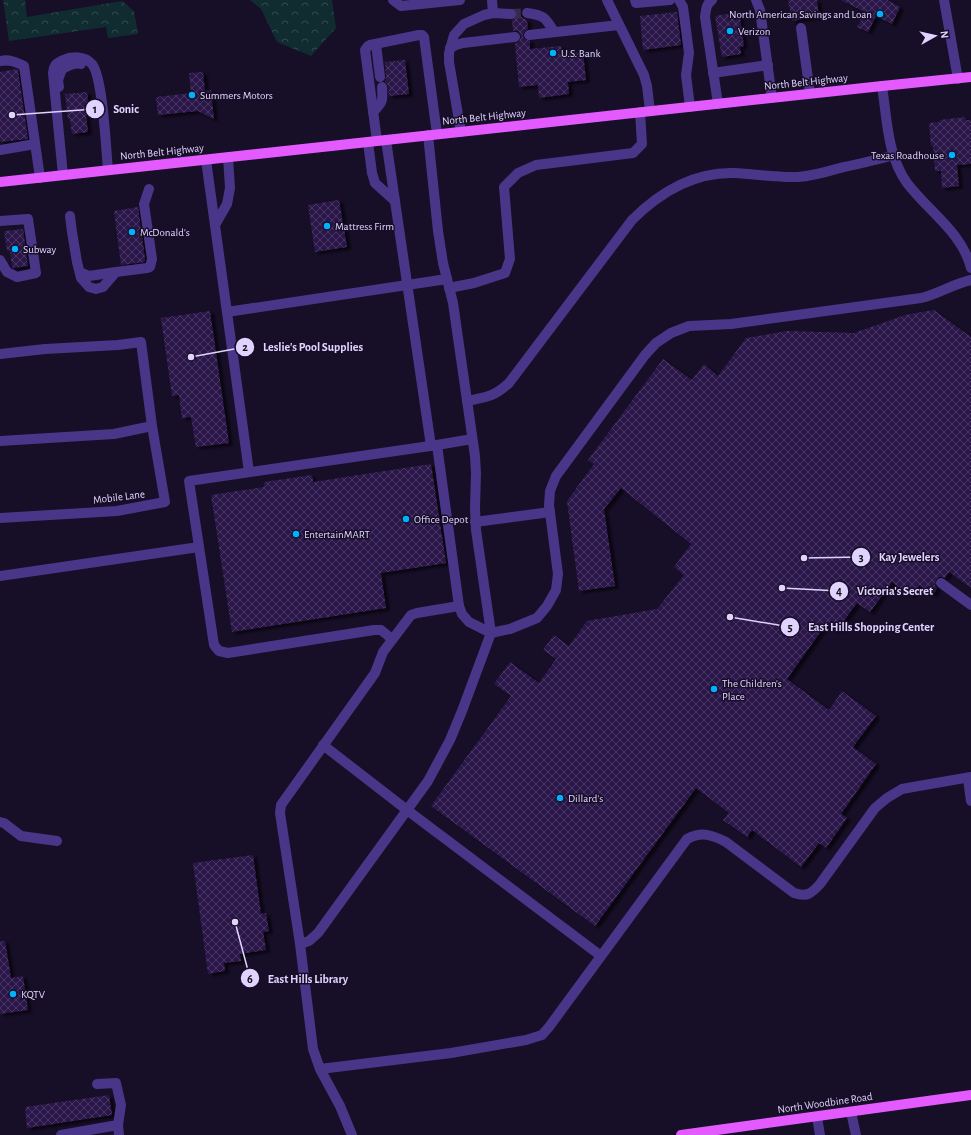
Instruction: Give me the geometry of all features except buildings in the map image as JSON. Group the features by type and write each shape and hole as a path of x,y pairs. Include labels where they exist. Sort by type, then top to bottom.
{"main road":[{"name":"North Belt Highway","path":"0,182 882,86 971,78"},
{"name":"North Woodbine Road","path":"681,1135 971,1095"}],"street":[{"path":"393,0 401,6 460,0"},
{"path":"492,0 493,13"},
{"path":"227,312 407,285 474,283 505,273 510,259 504,186 518,173 536,165 633,153 642,144 647,86 644,75 607,0"},
{"path":"634,0 636,3 670,0"},
{"path":"679,0 683,7 689,53 686,75 690,107"},
{"path":"712,0 706,8 705,17 718,104"},
{"path":"756,0 760,10 772,98"},
{"path":"944,0 958,79"},
{"path":"461,132 449,62 449,53 454,35 464,24 484,15 493,13 511,14"},
{"path":"527,13 538,14 548,20 554,32"},
{"path":"529,35 619,24"},
{"path":"801,28 810,94"},
{"path":"300,944 309,941 318,933 428,780 450,740 491,633 476,522 476,473 467,401 452,303 438,231 424,38 422,35 419,35 368,46 365,50 377,141 395,201 407,285 459,606 462,614 469,622 491,633 510,629 537,618 547,606 556,590 558,574 549,506 550,491 556,476 645,355 656,343 671,333 689,326 731,324 921,298 959,283 971,280"},
{"path":"450,48 464,43 515,36"},
{"path":"373,112 383,100 376,44"},
{"path":"63,175 53,67 59,62 68,58 76,57 87,60 93,65 96,72 102,104 108,170"},
{"path":"0,62 15,61 24,66 40,178"},
{"path":"713,73 768,65"},
{"path":"882,86 890,142 894,155 907,182 958,239 971,268"},
{"path":"377,141 372,173 375,183 395,201"},
{"path":"0,150 35,144"},
{"path":"467,401 491,396 500,392 509,383 632,220 656,198 695,178 734,173 773,176 804,176 894,155"},
{"path":"215,225 227,204 230,188 228,157"},
{"path":"206,160 249,472"},
{"path":"70,216 76,254 82,278 89,287 96,289 103,287 116,272 150,267 152,259 144,204 149,189"},
{"path":"0,221 28,219 36,273 17,277 7,272 0,260"},
{"name":"Mobile Lane","path":"0,354 45,348 118,345 141,342 152,426 165,502 117,511 0,518"},
{"path":"0,441 114,434 152,426"},
{"path":"392,639 381,630 374,630 228,652 218,651 214,646 189,481 472,439"},
{"path":"476,522 550,512"},
{"path":"0,576 198,547"},
{"path":"941,583 971,605"},
{"path":"352,1135 340,1106 320,1069 313,1049 300,944 280,812 281,804 375,673 383,652 410,615 459,606"},
{"path":"323,745 601,956"},
{"path":"320,1069 451,1053 526,1040 542,1035 687,839 694,835 705,834 715,836 726,842 794,893 803,896 812,892 820,884 875,808 887,798 902,790 914,787 969,778 971,801"},
{"path":"0,822 4,823 21,836 56,841"},
{"path":"67,1135 119,1130 121,1105 116,1083 97,1084"},
{"path":"851,1112 856,1135"},
{"path":"817,1117 820,1135"}],"green space":[{"path":"3,0 25,0 27,17 122,1 134,11 138,34 108,38 106,27 9,41"},
{"path":"250,0 332,0 336,28 311,56 277,42 261,9"}],"tunnel":[{"path":"511,14 527,13"}],"place":[{"name":"North American Savings and Loan","path":"880,14"},
{"name":"Verizon","path":"730,31"},
{"name":"U.S. Bank","path":"553,53"},
{"name":"Summers Motors","path":"192,95"},
{"name":"Sonic","path":"12,115"},
{"name":"Texas Roadhouse","path":"952,155"},
{"name":"Mattress Firm","path":"327,226"},
{"name":"McDonald's","path":"132,232"},
{"name":"Subway","path":"15,249"},
{"name":"Leslie's Pool Supplies","path":"191,357"},
{"name":"Office Depot","path":"406,519"},
{"name":"EntertainMART","path":"296,534"},
{"name":"Kay Jewelers","path":"804,558"},
{"name":"Victoria's Secret","path":"782,588"},
{"name":"East Hills Shopping Center","path":"730,617"},
{"name":"The Children's Place","path":"714,689"},
{"name":"Dillard's","path":"560,798"},
{"name":"East Hills Library","path":"235,922"},
{"name":"KQTV","path":"13,994"}]}
